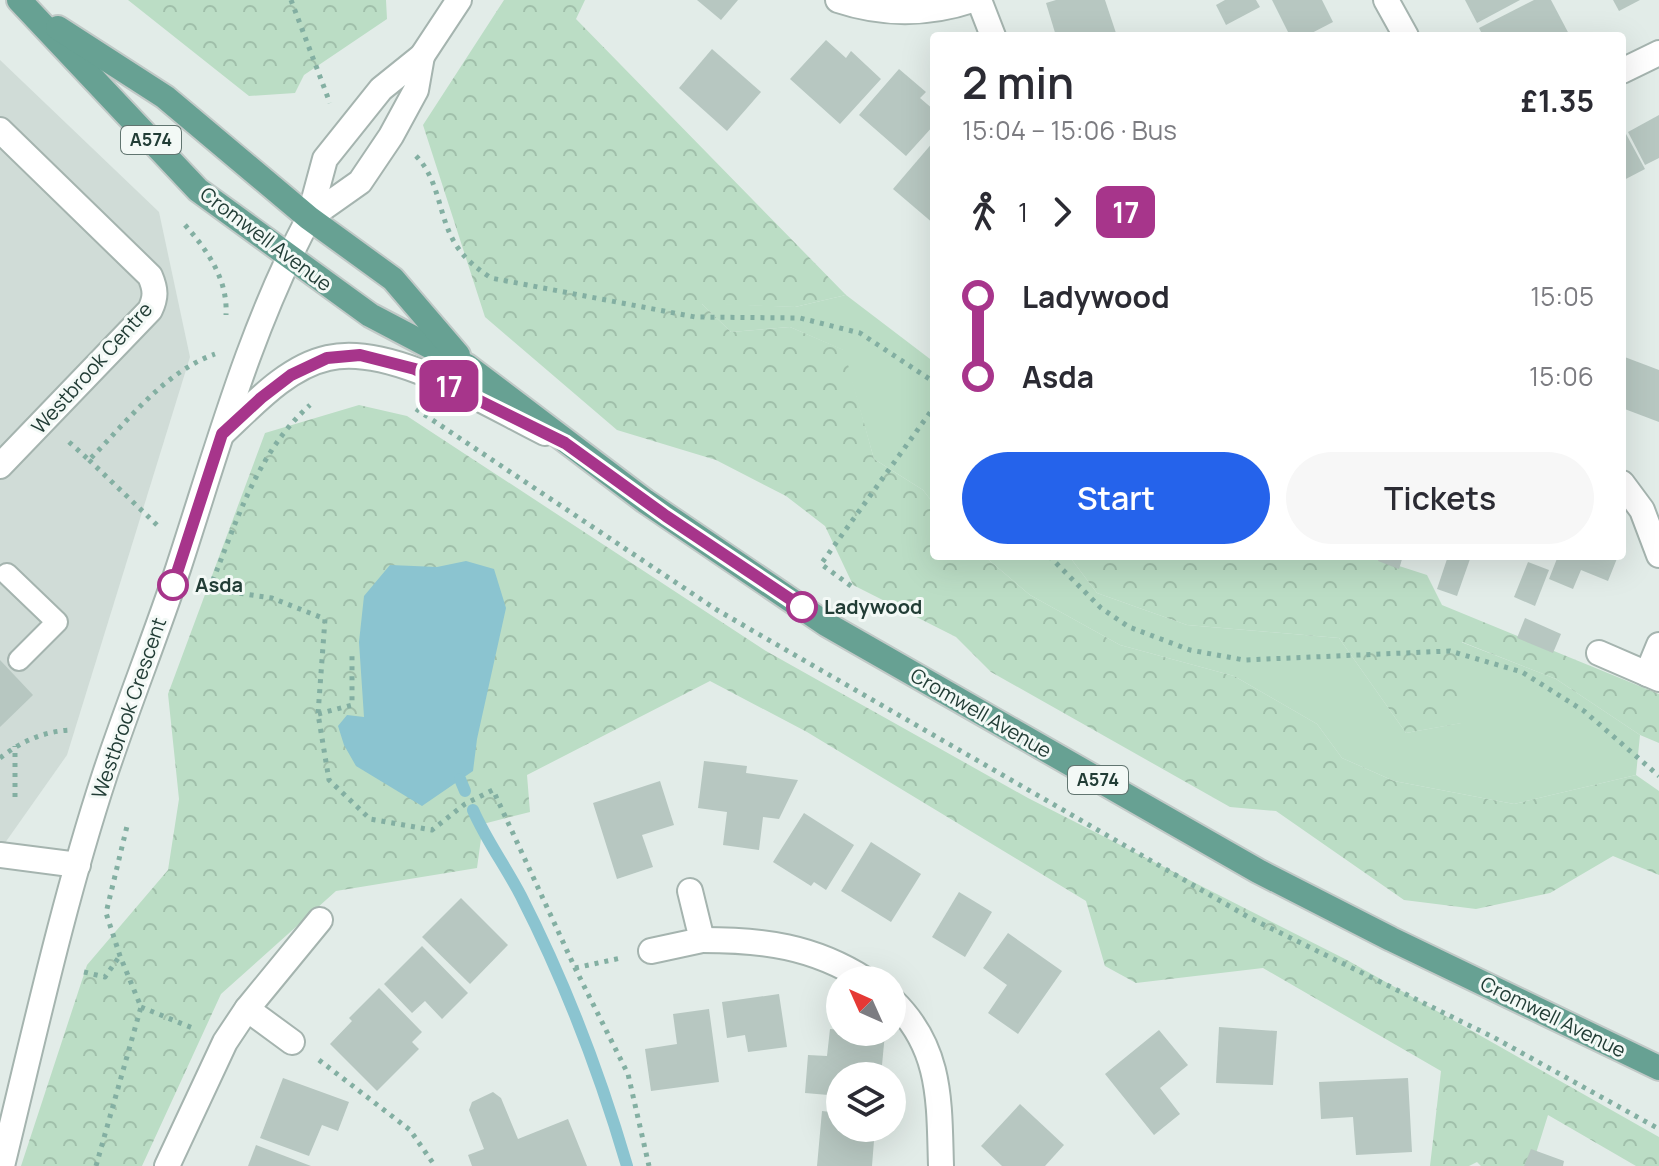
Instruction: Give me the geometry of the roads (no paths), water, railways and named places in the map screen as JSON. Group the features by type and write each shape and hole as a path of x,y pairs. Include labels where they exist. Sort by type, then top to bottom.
{"main road":[{"name":"Cromwell Avenue","path":"22,4 165,97 309,218 393,279 467,366"},
{"name":"Cromwell Avenue","path":"22,4 198,190 370,315 467,366 565,443 826,624 1311,898 1659,1068"}],"street":[{"path":"309,218 325,159 381,89 422,56 459,0"},
{"path":"838,0 864,9 911,13 949,8 972,0"},
{"path":"979,0 991,32"},
{"path":"1386,0 1404,32"},
{"path":"1626,69 1659,53"},
{"path":"309,218 360,182 416,90 422,56"},
{"name":"Westbrook Centre","path":"0,466 150,310 155,299 150,276 3,137"},
{"name":"Westbrook Crescent","path":"2,1166 78,865 105,774 268,302 309,218"},
{"path":"222,434 291,375 327,358 360,355 415,369 565,443"},
{"path":"1626,488 1642,510 1659,555"},
{"path":"1599,653 1653,676 1659,645"},
{"path":"0,855 78,865"},
{"path":"690,891 702,940"},
{"path":"167,1166 225,1042 247,1009 320,920"},
{"path":"651,951 702,940 744,940 780,944 843,966"},
{"path":"247,1009 292,1042"},
{"path":"906,1013 923,1037 934,1071 941,1166"}],"lane":[{"path":"2,574 57,622 19,660"}],"water":[{"path":"466,561 494,569 506,608 477,739 473,771 422,806 356,766 338,726 347,715 364,717 359,642 364,596 390,565 437,567"}],"waterway":[{"path":"460,779 465,791"},
{"path":"473,810 521,896 567,995 627,1166"}],"place":[{"name":"Asda","path":"173,585"},
{"name":"Ladywood","path":"802,607"}]}
